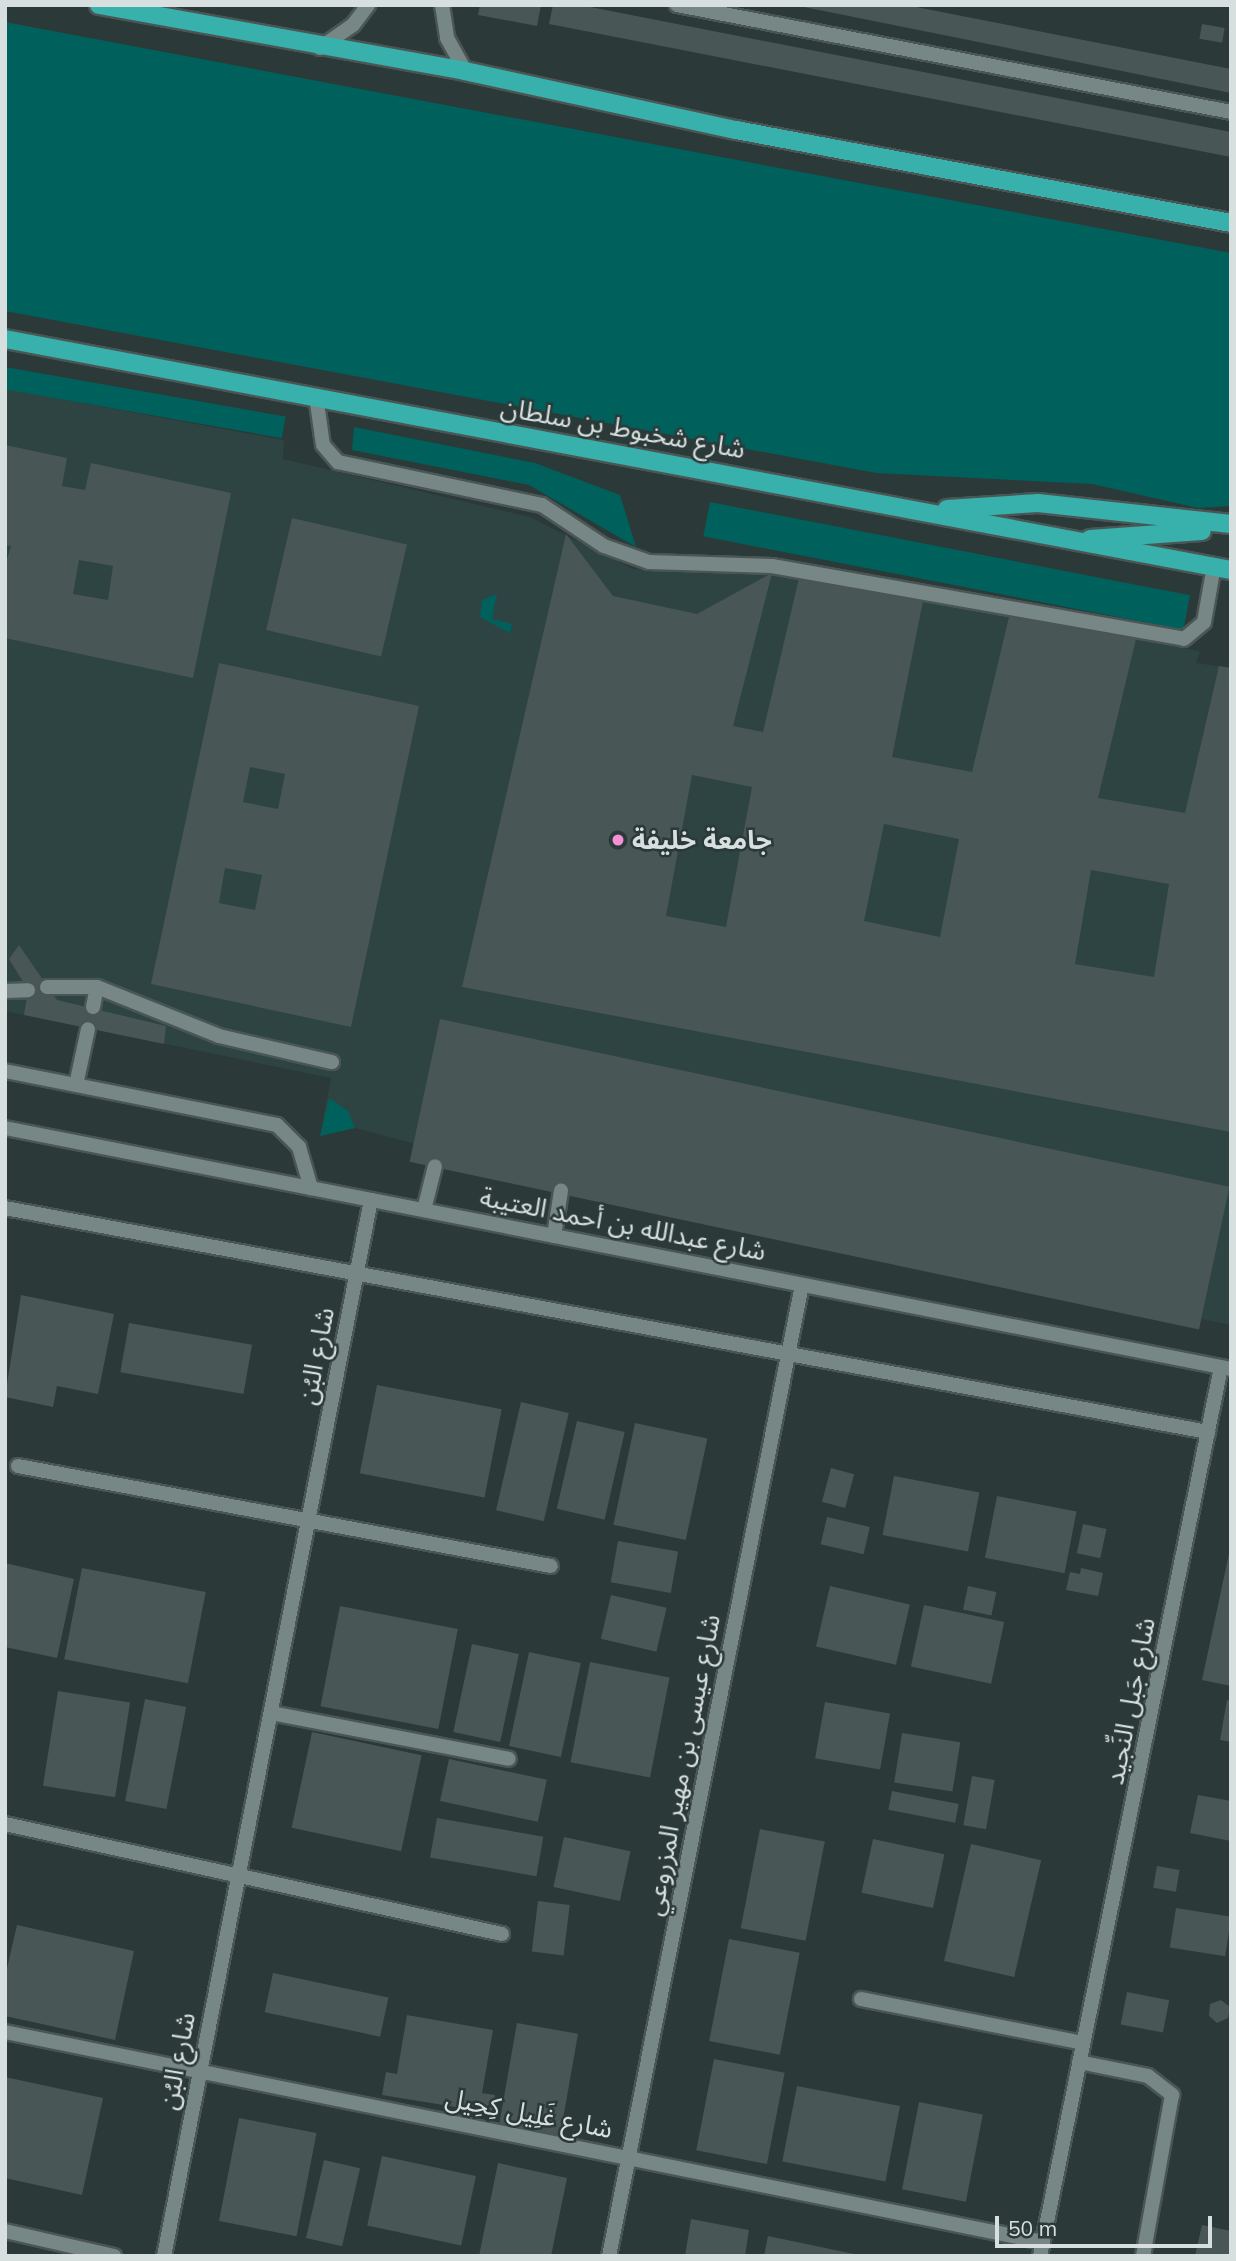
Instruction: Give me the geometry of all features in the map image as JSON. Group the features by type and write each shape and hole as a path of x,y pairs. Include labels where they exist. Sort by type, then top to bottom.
{"main road":[{"path":"99,5 318,49 466,71 736,130 1231,223"},
{"name":"شارع شخبوط بن سلطان","path":"5,339 933,511 1222,568"},
{"path":"933,511 1038,503 1231,524"},
{"path":"1080,541 1156,531 1231,535"}],"street":[{"path":"318,49 353,25 368,5"},
{"path":"442,5 447,38 466,71"},
{"path":"677,5 1231,112"},
{"path":"316,396 323,445 338,462 542,505 604,546 649,562 772,566 1184,639 1204,622 1222,568"},
{"path":"47,987 97,987 209,1032 332,1062"},
{"path":"93,1007 97,987"},
{"path":"5,991 28,990"},
{"path":"76,1085 88,1028"},
{"path":"5,1071 277,1125 299,1147 311,1188"},
{"name":"شارع عبدالله بن أحمد العتيبة","path":"5,1128 1226,1368"},
{"path":"424,1210 435,1166"},
{"path":"554,1236 561,1191"},
{"name":"شارع البُن","path":"164,2256 372,1200"},
{"path":"5,1208 788,1357 1208,1432"},
{"name":"شارع عيسى بن مهير المزروعي","path":"609,2256 802,1285"},
{"name":"شارع جَبل النِّجيد","path":"1041,2249 1208,1432 1226,1368"},
{"path":"18,1466 551,1566"},
{"path":"271,1713 509,1759"},
{"path":"5,1824 502,1934"},
{"path":"861,1999 1083,2043"},
{"name":"شارع غَلِيل كِحِيل","path":"5,2032 629,2158 1041,2249"},
{"path":"1079,2062 1148,2076 1172,2095 1143,2256"},
{"path":"5,2231 114,2256"}],"shaded area":[{"path":"5,22 1231,253 1231,506 1198,508 1092,484 876,473 5,311"},
{"path":"5,367 286,416 282,438 5,389"},
{"name":"جامعة خليفة","path":"5,389 284,440 283,459 530,517 633,569 772,573 1200,651 1196,663 1231,668 1231,1325 412,1162 415,1144 355,1128 320,1136 331,1078 5,1011"},
{"path":"354,427 535,463 620,495 636,547 529,485 352,450"},
{"path":"710,502 1190,595 1183,630 703,536"},
{"path":"497,594 492,619 512,624 510,633 480,617 482,600"},
{"path":"329,1098 348,1111 355,1128 320,1136"}],"building":[{"path":"480,5 541,5 537,26 478,15"},
{"path":"553,5 580,5 1231,132 1231,157 549,24"},
{"path":"794,5 906,5 1231,69 1231,93"},
{"path":"1202,24 1225,28 1222,43 1199,39"},
{"path":"5,445 67,458 62,486 85,490 91,463 231,493 193,678 5,638 5,566 11,546 5,545","holes":["79,560 113,566 108,600 73,594"]},
{"path":"292,518 407,545 381,657 266,630"},
{"path":"566,534 613,596 697,614 772,573 733,726 763,732 799,578 923,601 892,757 972,772 1009,617 1136,639 1098,798 1185,813 1219,666 1231,668 1231,1132 462,987","holes":["692,775 752,787 726,927 666,916","884,824 959,839 940,937 864,921","1091,870 1169,884 1154,977 1075,964"]},
{"path":"219,663 419,706 351,1027 151,984","holes":["250,767 285,774 278,809 243,802","225,868 262,875 255,910 219,903"]},
{"path":"19,945 57,1000 166,1026 164,1044 24,1015 28,990 9,959"},
{"path":"440,1019 1229,1187 1199,1330 410,1162"},
{"path":"21,1295 114,1314 98,1394 57,1386 53,1407 5,1397"},
{"path":"129,1323 252,1345 243,1394 120,1372"},
{"path":"377,1385 502,1409 484,1498 360,1473"},
{"path":"521,1402 569,1413 544,1521 496,1510"},
{"path":"577,1421 625,1432 604,1520 557,1509"},
{"path":"635,1423 707,1438 686,1540 613,1525"},
{"path":"831,1468 854,1474 845,1508 822,1502"},
{"path":"894,1476 979,1493 968,1551 883,1535"},
{"path":"997,1496 1077,1511 1064,1573 985,1558"},
{"path":"827,1517 870,1527 864,1554 821,1544"},
{"path":"1083,1524 1106,1529 1100,1558 1077,1553"},
{"path":"618,1541 678,1552 671,1593 611,1582"},
{"path":"1231,1549 1231,1686 1202,1680"},
{"path":"5,1563 74,1579 57,1658 5,1647"},
{"path":"82,1568 206,1592 188,1683 64,1659"},
{"path":"1081,1568 1103,1573 1098,1596 1066,1590 1070,1572 1080,1574"},
{"path":"830,1586 910,1604 896,1665 816,1646"},
{"path":"968,1586 996,1592 991,1616 963,1609"},
{"path":"611,1595 667,1608 656,1652 601,1639"},
{"path":"924,1605 1004,1622 991,1684 911,1667"},
{"path":"340,1606 458,1629 438,1729 321,1706"},
{"path":"472,1644 519,1654 500,1742 453,1732"},
{"path":"529,1652 581,1663 561,1757 509,1746"},
{"path":"590,1662 670,1677 650,1778 571,1762"},
{"path":"58,1691 130,1702 115,1797 43,1786"},
{"path":"145,1699 186,1707 166,1809 125,1801"},
{"path":"1227,1700 1231,1701 1231,1742 1220,1740"},
{"path":"825,1702 890,1713 880,1770 815,1758"},
{"path":"312,1732 422,1755 401,1851 292,1828"},
{"path":"902,1733 960,1742 952,1792 894,1782"},
{"path":"449,1759 547,1780 538,1822 440,1801"},
{"path":"972,1776 995,1780 986,1829 963,1825"},
{"path":"892,1791 959,1804 955,1823 888,1810"},
{"path":"1198,1795 1231,1801 1231,1841 1190,1833"},
{"path":"437,1818 543,1837 536,1876 430,1857"},
{"path":"760,1829 825,1842 806,1941 741,1928"},
{"path":"564,1837 631,1851 620,1901 553,1887"},
{"path":"873,1839 944,1854 933,1908 862,1893"},
{"path":"971,1844 1041,1860 1014,1977 944,1961"},
{"path":"1157,1866 1180,1870 1176,1892 1153,1888"},
{"path":"538,1901 570,1905 564,1956 532,1952"},
{"path":"1176,1908 1231,1917 1225,1956 1170,1948"},
{"path":"17,1925 134,1951 115,2040 5,2016 5,1977"},
{"path":"729,1939 800,1953 780,2055 709,2041"},
{"path":"273,1973 388,1998 380,2037 265,2012"},
{"path":"1127,1992 1169,2000 1163,2033 1121,2024"},
{"path":"1221,2000 1230,2007 1228,2018 1217,2023 1209,2016 1210,2004"},
{"path":"407,2015 493,2030 482,2093 495,2095 492,2113 382,2095 386,2072 397,2074"},
{"path":"517,2023 578,2034 560,2135 499,2124"},
{"path":"714,2059 785,2073 767,2164 696,2150"},
{"path":"5,2077 103,2098 82,2195 5,2178"},
{"path":"797,2086 900,2106 885,2182 782,2162"},
{"path":"919,2102 983,2114 966,2202 902,2189"},
{"path":"239,2118 317,2133 297,2236 219,2221"},
{"path":"382,2156 476,2176 461,2245 367,2225"},
{"path":"324,2160 360,2168 342,2246 306,2238"},
{"path":"498,2163 567,2178 551,2256 479,2256"},
{"path":"691,2219 749,2230 745,2256 685,2256"},
{"path":"1202,2225 1231,2231 1231,2256 1195,2256"},
{"path":"768,2236 859,2255 859,2256 764,2256"}],"place":[{"name":"جامعة خليفة","path":"618,840"}]}
